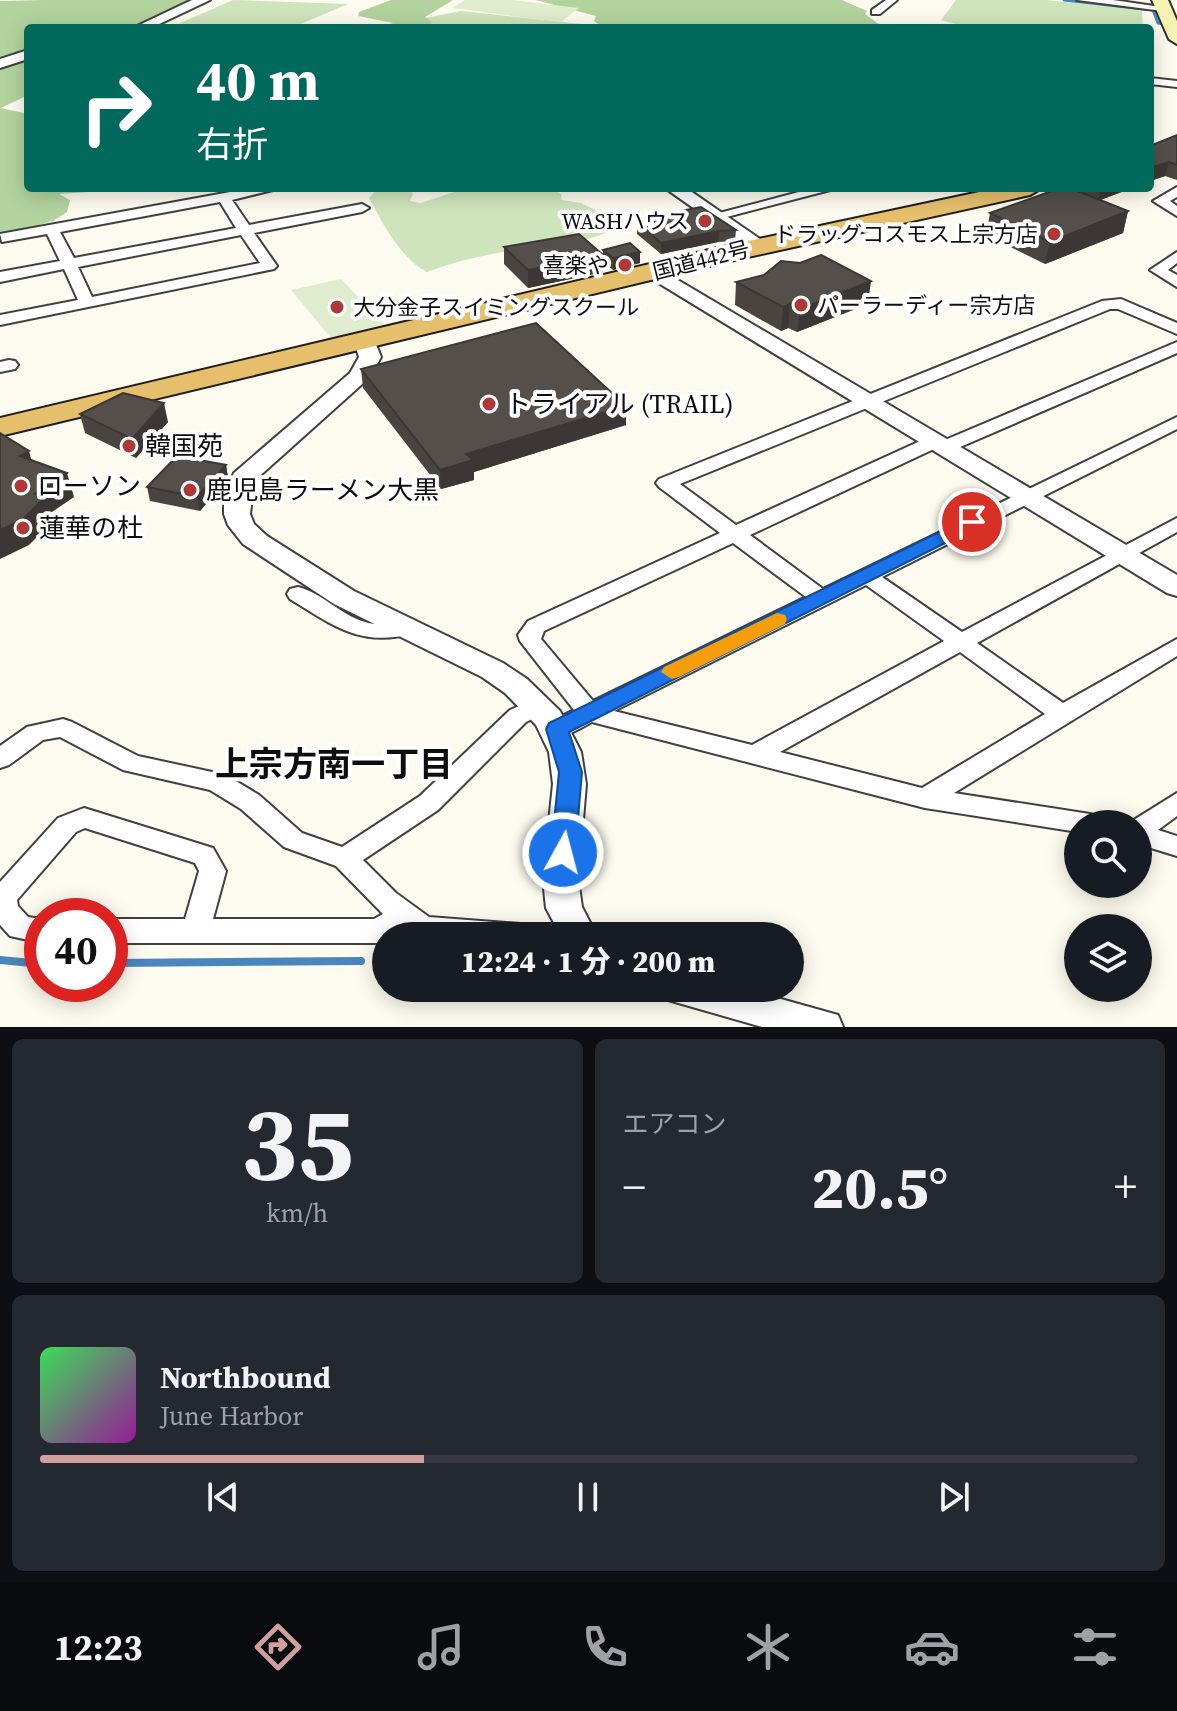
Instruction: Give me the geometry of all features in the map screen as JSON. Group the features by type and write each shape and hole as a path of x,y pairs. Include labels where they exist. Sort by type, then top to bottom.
{"highway":[{"name":"国道442号","path":"0,427 760,246 1011,192"}],"main road":[{"path":"1168,11 1177,39"}],"street":[{"path":"149,24 203,0"},
{"path":"876,12 892,0"},
{"path":"1082,0 1168,11"},
{"path":"0,64 24,55"},
{"path":"1154,81 1177,84"},
{"path":"1177,191 1160,201 1177,212"},
{"path":"2,238 254,192"},
{"path":"680,192 760,246"},
{"path":"715,216 814,192"},
{"path":"0,320 269,266 224,198"},
{"path":"0,277 362,208"},
{"path":"52,229 87,302"},
{"path":"1177,256 1158,270 1177,282"},
{"path":"654,272 1177,587"},
{"path":"821,598 666,483 865,399 945,372 1108,304 1121,304 1177,329"},
{"path":"365,342 370,354 362,374 252,467 238,489 237,513 248,534 300,573 514,684 557,729 571,772 563,889 571,922"},
{"path":"1064,820 925,798 590,713 531,641 532,630 735,534 940,444 1177,347"},
{"path":"557,729 1177,422"},
{"path":"754,755 1177,524"},
{"path":"866,575 1063,715"},
{"path":"298,594 366,632 391,634 406,628"},
{"path":"925,798 1177,646"},
{"path":"345,859 429,803 518,716 538,706"},
{"path":"0,759 36,733 63,728 132,764 217,782 250,802 293,840 345,859 415,922"},
{"path":"1152,822 1177,803"},
{"path":"24,929 4,910 3,897 67,825 84,818 204,855 213,871 196,930"},
{"path":"1152,837 1177,846"},
{"path":"128,931 378,931 404,915"},
{"path":"732,1002 824,1027"}],"green space":[{"path":"192,0 141,24 24,24 24,51 0,60 0,1"},
{"path":"233,0 348,4 300,24 178,24"},
{"path":"391,0 453,0 425,17 432,22 429,24 391,24 393,23 358,16 359,12"},
{"path":"465,0 511,0 579,8 561,22 452,8"},
{"path":"536,0 842,0 867,11 865,14 879,24 598,24 594,21 596,16"},
{"path":"956,0 1046,0 1142,10 1143,24 956,24 941,20"},
{"path":"461,11 581,24 426,24 431,21 425,18"},
{"path":"24,60 24,97 1,108 24,113 24,192 89,192 59,194 70,200 67,212 53,221 0,236 0,70"},
{"path":"374,192 412,192 410,201 421,203 454,192 557,192 562,200 581,203 623,223 578,242 484,256 427,272 400,249 369,198"},
{"name":"大分金子スイミングスクール","path":"341,279 384,324 331,338 291,290"}],"building":[{"path":"1177,135 1177,165 1169,162 1154,167 1154,144"},
{"path":"1049,192 1080,192 1128,211 1050,242 990,213"},
{"path":"701,207 736,230 661,243 638,223 652,220 650,217"},
{"path":"579,234 603,255 528,270 504,247"},
{"path":"630,243 640,252 613,258 603,250"},
{"path":"821,255 871,281 800,309 790,304 783,307 736,282 764,275 781,261 800,263"},
{"name":"トライアル (TRAIL)","path":"536,323 626,406 466,454 473,460 440,470 361,369"},
{"path":"123,393 164,403 132,439 80,414"},
{"path":"0,433 29,451 20,456 67,473 35,494 44,498 22,520 0,530"},
{"path":"177,456 226,465 197,497 147,487"}],"waterway":[{"path":"1064,0 1153,10 1158,23 1177,25"},
{"path":"0,960 24,962"},
{"path":"128,963 361,961"}],"slow traffic":[{"path":"672,672 777,619"}],"place":[{"name":"WASHハウス","path":"705,221"},
{"name":"ドラッグコスモス上宗方店","path":"1054,234"},
{"name":"喜楽や","path":"625,265"},
{"name":"パーラーディー宗方店","path":"801,305"},
{"name":"大分金子スイミングスクール","path":"337,307"},
{"name":"トライアル (TRAIL)","path":"489,404"},
{"name":"韓国苑","path":"129,446"},
{"name":"ローソン","path":"21,486"},
{"name":"鹿児島ラーメン大黒","path":"190,490"},
{"name":"蓮華の杜","path":"23,528"}],"district":[{"name":"上宗方南一丁目","path":"334,764"}],"route":[{"path":"563,853 571,772 557,729 972,522"}]}
